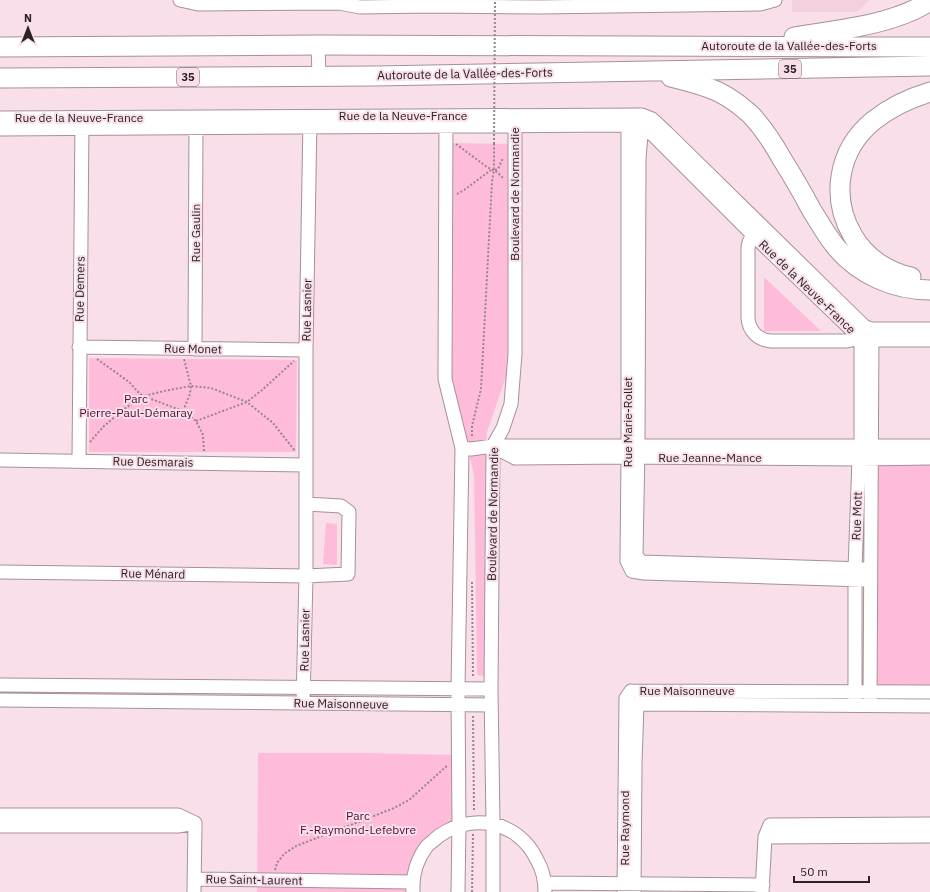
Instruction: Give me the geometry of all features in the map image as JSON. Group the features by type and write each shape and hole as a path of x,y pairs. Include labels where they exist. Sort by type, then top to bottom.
{"highway":[{"path":"740,46 875,23 907,13 930,1"},
{"name":"Autoroute de la Vallée-des-Forts","path":"0,47 318,45 930,47"},
{"name":"Autoroute de la Vallée-des-Forts","path":"0,78 319,76 930,66"},
{"path":"650,71 707,87 722,94 738,105 751,116 767,135 824,229 842,254 864,271 888,283 912,289 930,290"},
{"path":"930,92 890,109 873,121 860,134 850,150 844,166 840,182 840,191 841,206 847,224 855,239 865,252 884,267 914,278 930,280"}],"street":[{"path":"180,0 198,4 342,1 360,8 452,3 760,4 775,0"},
{"path":"318,45 319,76"},
{"name":"Rue de la Neuve-France","path":"0,118 82,123"},
{"name":"Rue de la Neuve-France","path":"0,129 82,123 628,120 635,126 646,123 652,135 868,333 930,340"},
{"name":"Rue Marie-Rollet","path":"628,120 634,273"},
{"path":"446,121 445,379 466,448 458,689 458,892"},
{"name":"Boulevard de Normandie","path":"493,892 491,689 493,446 503,428 511,404 515,354 515,121"},
{"name":"Rue Gaulin","path":"195,349 196,122"},
{"name":"Rue Lasnier","path":"303,703 306,576 306,350 310,122"},
{"name":"Rue Demers","path":"79,459 82,123"},
{"name":"Rue Marie-Rollet","path":"646,123 640,143 634,273 633,452 627,561 644,573 871,575"},
{"name":"Rue de la Neuve-France","path":"757,230 749,241 748,249 748,318 749,325 755,334 764,340 847,341 868,333 930,329"},
{"name":"Rue Mott","path":"868,333 866,452 871,575 870,705"},
{"name":"Rue Monet","path":"79,347 306,350"},
{"name":"Rue Jeanne-Mance","path":"466,448 493,446 633,452 866,452 930,446"},
{"name":"Rue Jeanne-Mance","path":"866,452 930,458"},
{"name":"Rue Mott","path":"855,705 855,575 866,452"},
{"name":"Rue Desmarais","path":"0,460 79,459 306,465"},
{"path":"306,504 341,506 349,512 348,574 306,576"},
{"name":"Rue Ménard","path":"0,572 306,576"},
{"name":"Rue Maisonneuve","path":"0,685 491,689"},
{"path":"69,686 69,701"},
{"path":"192,687 192,702"},
{"name":"Rue Maisonneuve","path":"930,692 631,691 638,704 930,706"},
{"name":"Rue Raymond","path":"629,888 630,764 626,698 631,691"},
{"name":"Rue Maisonneuve","path":"0,700 491,705"},
{"name":"Rue Raymond","path":"630,764 638,704"},
{"name":"Rue Saint-Laurent","path":"5,820 178,815 195,823 194,886 271,880 347,887 412,887 417,863 427,846 442,833 459,825 474,822 501,826 514,832 524,840 533,850 542,869 545,888 762,889 768,831 870,830 930,824"},
{"name":"Rue Saint-Laurent","path":"870,830 930,836"}],"path":[{"path":"466,448 481,388 493,169 495,0"},
{"path":"454,142 497,172 505,181"},
{"path":"455,195 493,169 498,169 504,157"},
{"path":"79,347 129,382 140,394 183,411 196,421 203,435 205,463"},
{"path":"181,348 191,386 190,394 183,411"},
{"path":"196,421 247,402 306,350"},
{"path":"79,459 103,427 124,409 144,396 164,390 191,386 211,388 247,402 273,423 306,465"},
{"path":"472,580 473,689"},
{"path":"472,892 474,822 473,705"},
{"path":"271,880 277,863 284,854 296,846 394,808 409,800 458,756"}],"shaded area":[{"path":"792,0 869,0 857,12 792,12"}],"green space":[{"path":"453,143 510,144 508,371 487,432 485,486 491,677 477,675 474,475 451,378"},
{"path":"764,277 821,331 764,331"},
{"name":"Parc Pierre-Paul-Démaray","path":"89,358 297,360 296,452 89,452"},
{"path":"930,459 930,692 870,691 873,460"},
{"path":"326,523 337,524 337,565 323,564"},
{"name":"Parc F.-Raymond-Lefebvre","path":"258,753 458,755 459,824 431,838 410,892 257,892"}]}
